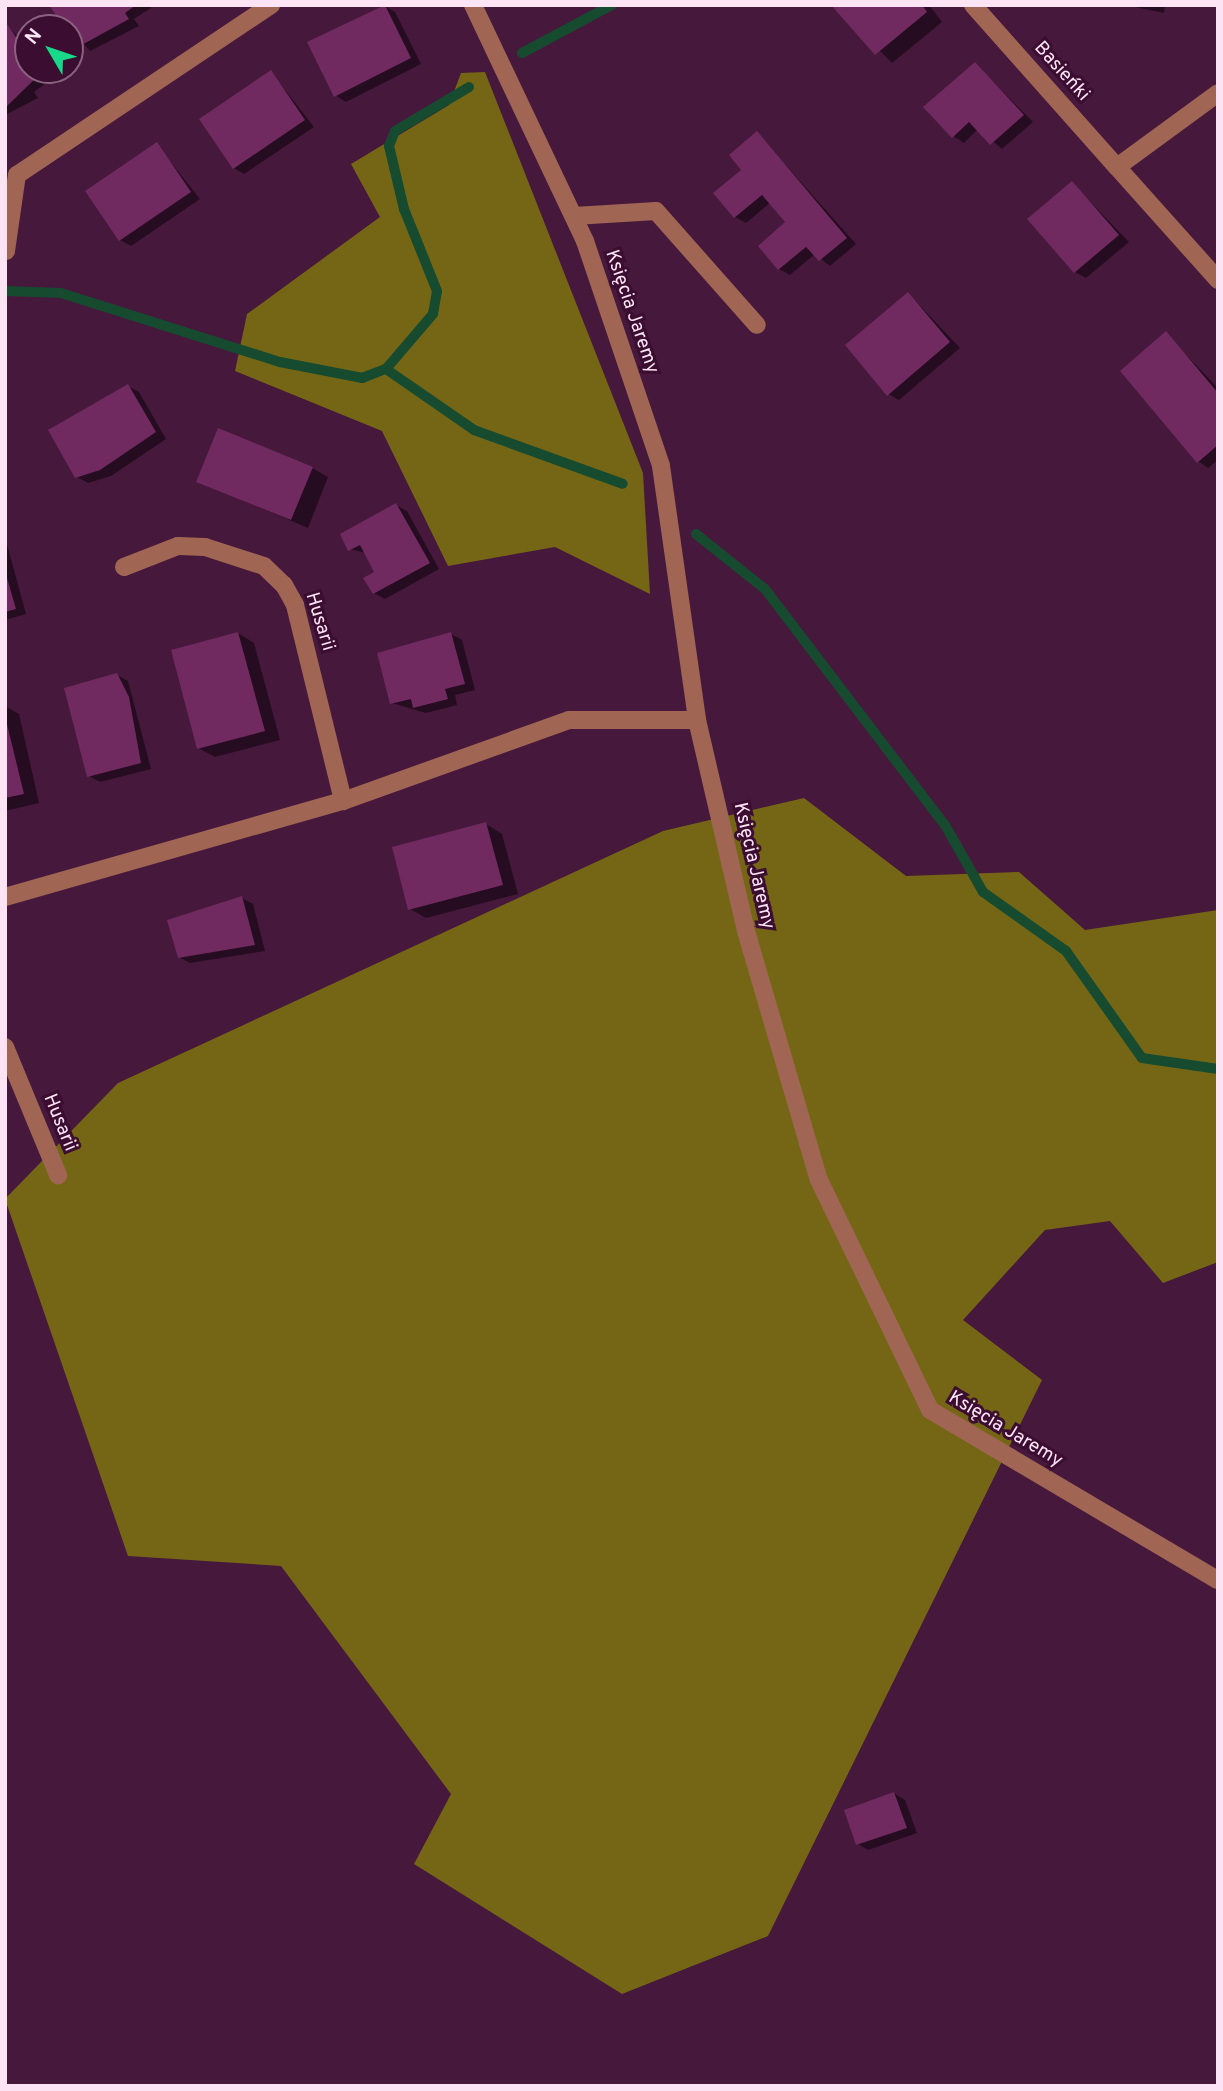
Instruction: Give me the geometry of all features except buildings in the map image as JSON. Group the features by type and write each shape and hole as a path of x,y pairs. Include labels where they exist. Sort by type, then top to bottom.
{"street":[{"path":"6,251 17,175 271,5"},
{"name":"Księcia Jaremy","path":"473,5 574,216 661,466 697,720 746,931 819,1180 930,1410 1218,1580"},
{"name":"Basieńki","path":"973,5 1218,280"},
{"path":"1117,167 1218,93"},
{"path":"574,216 656,211 757,325"},
{"name":"Husarii","path":"124,566 178,546 205,547 264,566 284,585 295,605 343,801"},
{"path":"5,897 343,801 569,720 697,720"},
{"name":"Husarii","path":"5,1047 58,1175"}],"shaded area":[{"path":"485,72 643,473 650,594 555,547 448,566 382,431 235,371 247,314 380,217 351,164 449,105 461,73"},
{"path":"804,798 906,876 1019,872 1085,930 1218,910 1218,1262 1163,1283 1110,1221 1045,1230 963,1320 1042,1380 768,1936 622,1994 414,1864 451,1794 281,1566 128,1556 5,1199 118,1083 663,831"}],"waterway":[{"path":"522,53 612,5"},
{"path":"5,291 61,293 280,362 362,378 386,369 433,314 437,291 404,209 389,146 395,131 469,87"},
{"path":"386,369 474,430 623,484"},
{"path":"696,534 765,589 945,825 983,892 1066,951 1142,1058 1218,1069"}]}
